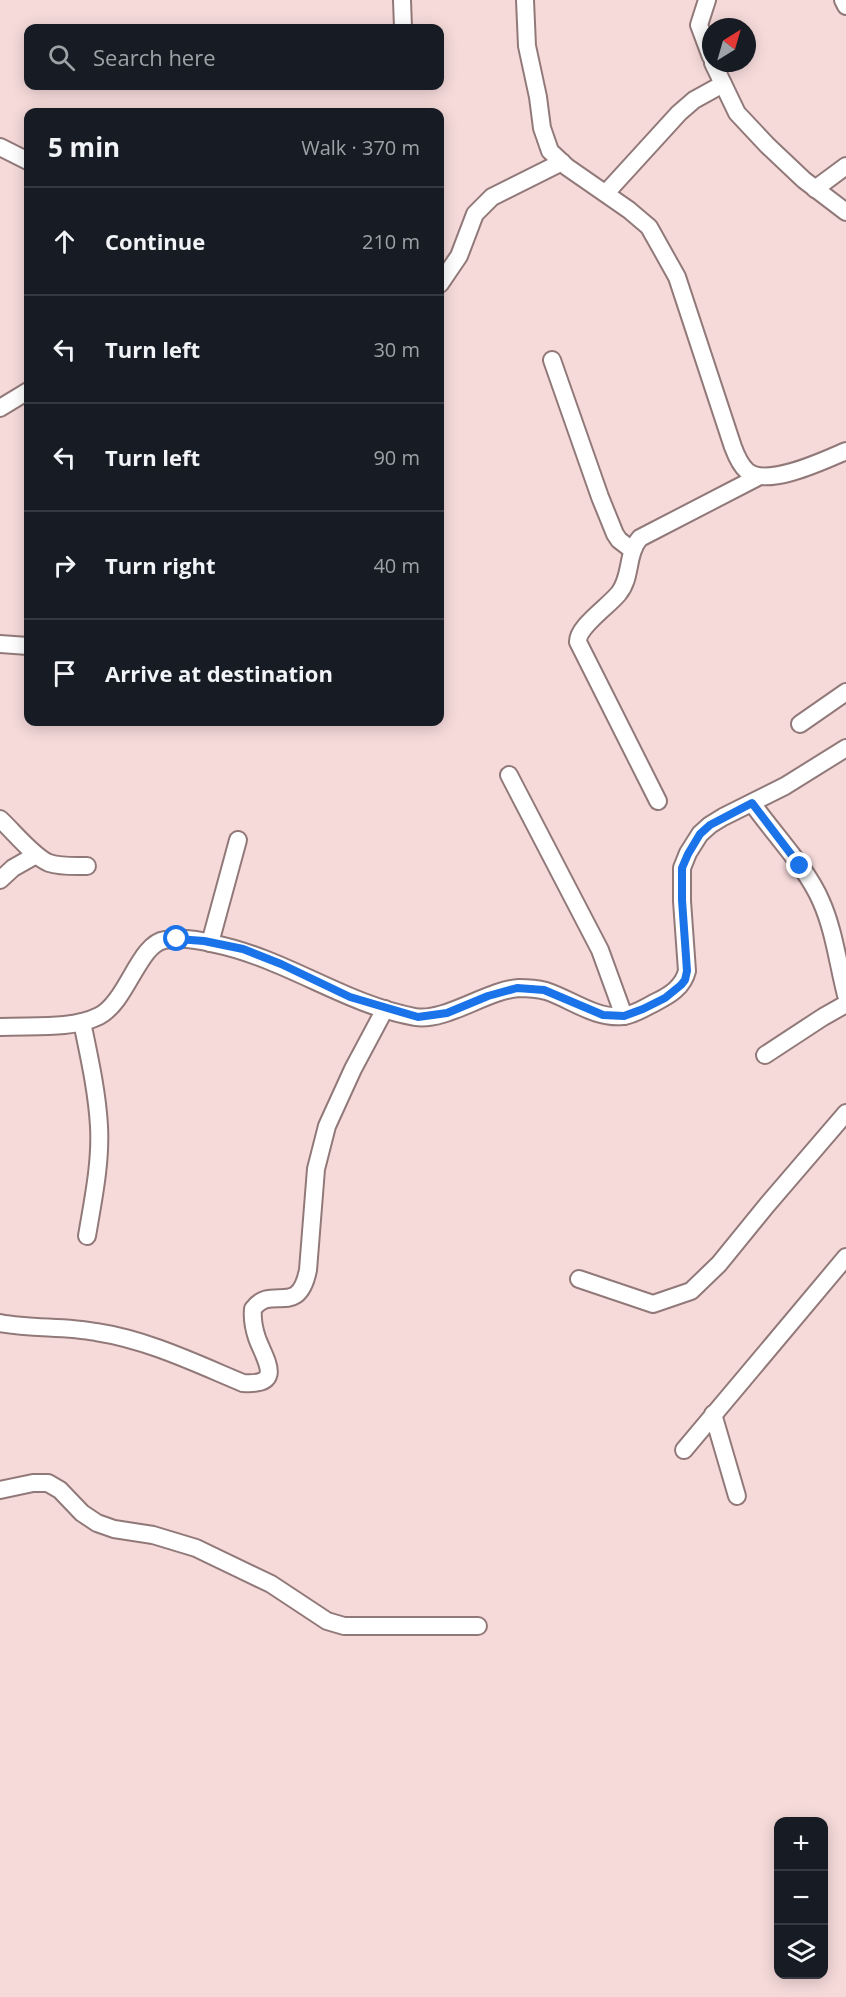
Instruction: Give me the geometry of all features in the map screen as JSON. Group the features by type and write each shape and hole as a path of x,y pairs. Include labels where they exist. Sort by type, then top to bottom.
{"street":[{"path":"402,0 403,24"},
{"path":"525,0 527,46 542,128 550,151 649,227 672,267 695,329 732,447 740,464 747,472 758,477"},
{"path":"702,33 699,25 707,0"},
{"path":"843,0 846,6"},
{"path":"717,72 737,112 766,145 815,189 846,212"},
{"path":"606,193 679,113 694,100 723,84"},
{"path":"0,147 24,159"},
{"path":"444,278 459,256 475,214 492,196 562,162"},
{"path":"815,189 846,166"},
{"path":"552,360 615,534 624,545 632,550"},
{"path":"0,408 24,393"},
{"path":"658,801 578,642 578,637 584,628 619,594 624,585 632,550 640,538 758,477 806,467 846,451"},
{"path":"0,644 24,646"},
{"path":"800,724 846,692"},
{"path":"0,1027 44,1027 82,1022 100,1016 122,995 146,952 153,945 163,940 177,939 243,949 281,964 350,997 418,1017 447,1013 488,996 517,988 544,990 603,1015 624,1016 665,998 685,980 687,971 682,868 700,834 710,825 785,786 846,748"},
{"path":"509,775 600,950 624,1016"},
{"path":"752,803 800,866 821,900 846,995"},
{"path":"0,819 36,855 48,862 65,866 87,866"},
{"path":"210,943 238,840"},
{"path":"0,880 13,868 36,855"},
{"path":"765,1055 846,1004"},
{"path":"0,1323 22,1327 94,1331 140,1341 243,1383 257,1384 264,1381 269,1375 270,1366 254,1327 253,1309 263,1300 291,1297 301,1292 305,1283 316,1169 327,1126 353,1069 386,1009"},
{"path":"82,1022 92,1069 99,1127 97,1176 87,1236"},
{"path":"579,1279 653,1304 691,1291 719,1264 846,1113"},
{"path":"684,1450 846,1257"},
{"path":"713,1414 737,1496"},
{"path":"0,1490 33,1483 48,1483 60,1490 82,1513 96,1523 114,1529 153,1535 196,1548 271,1584 327,1622 360,1627 478,1626"}],"route":[{"path":"177,939 204,941 243,949 310,977 350,997 418,1017 447,1013 488,996 517,988 544,990 603,1015 624,1016 665,998 685,980 687,971 682,868 700,834 710,825 752,803 800,866"}]}
